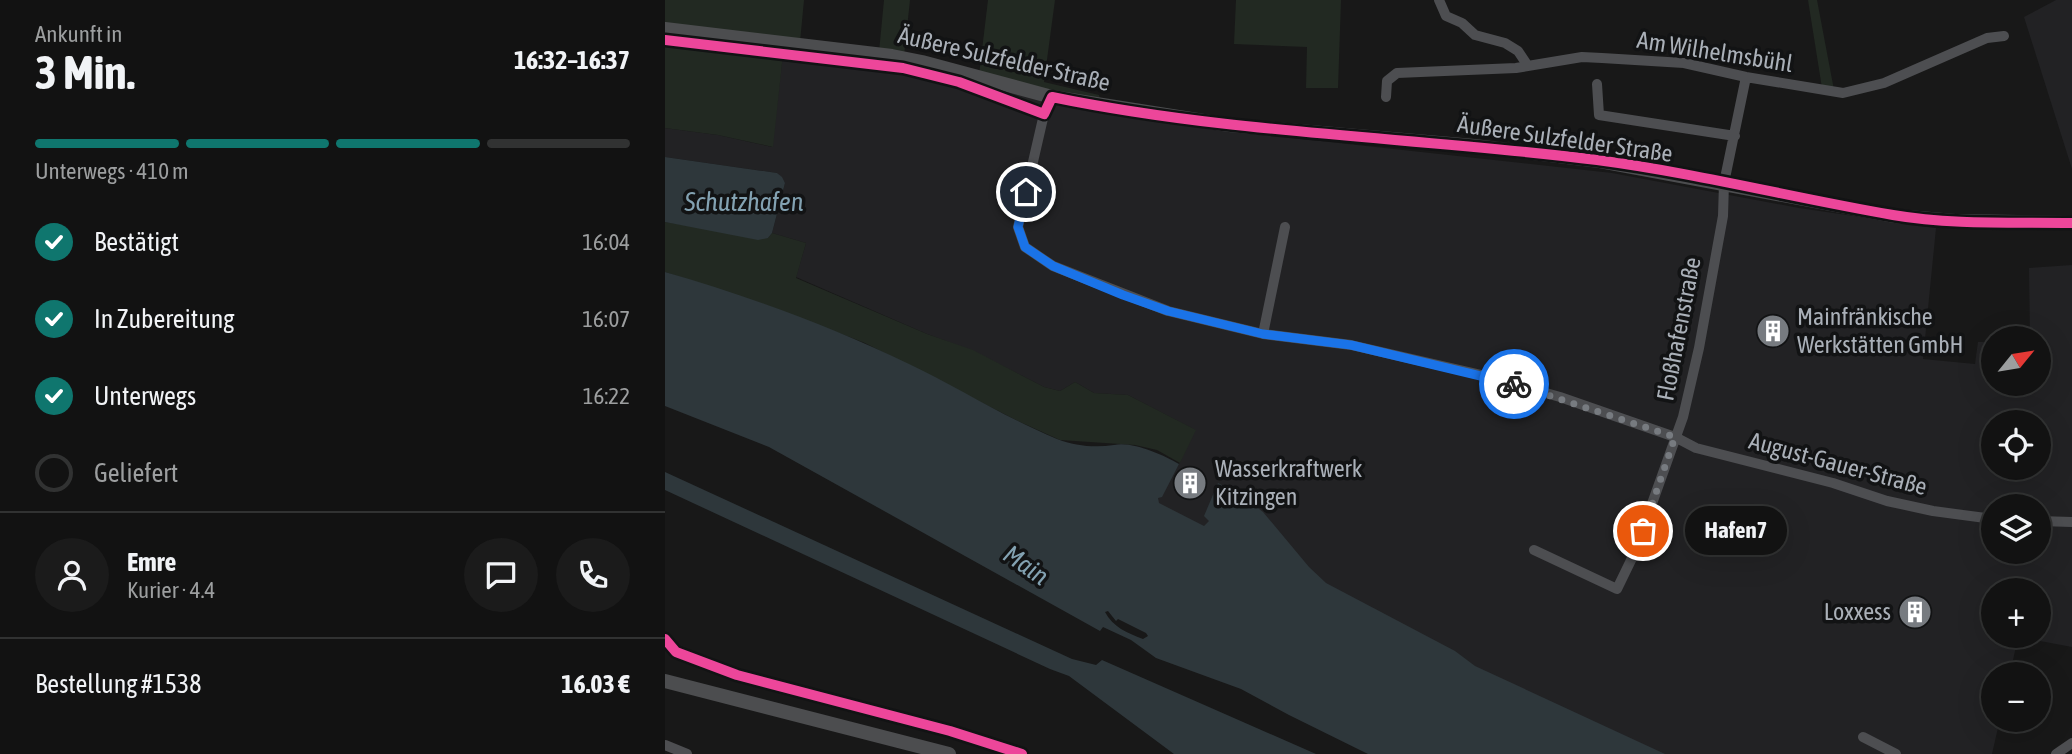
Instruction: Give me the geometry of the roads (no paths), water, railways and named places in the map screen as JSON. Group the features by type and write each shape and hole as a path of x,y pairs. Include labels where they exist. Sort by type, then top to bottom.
{"main road":[{"name":"Äußere Sulzfelder Straße","path":"665,29 800,44 922,62 1052,97 1229,125 1474,146 1600,161 1895,216 1955,221 2072,223"},
{"path":"665,681 949,754"}],"street":[{"path":"1439,0 1446,16 1462,23 1475,35 1505,43 1518,51 1528,66"},
{"name":"Am Wilhelmsbühl","path":"1386,97 1387,81 1398,73 1528,66 1582,57 1684,63 1746,77 1843,93 1884,83 1987,38 2004,36"},
{"name":"Floßhafenstraße","path":"1534,550 1617,589 1634,554 1683,417 1699,348 1723,216 1724,183 1746,77"},
{"path":"1597,84 1599,115 1735,136"},
{"name":"August-Gauer-Straße","path":"1052,97 1044,114 1019,218 1019,235 1025,247 1053,266 1168,311 1263,334 1337,343 1486,376 1560,397 1675,437 1696,448 1833,483 1888,501 1981,517"},
{"path":"1263,334 1285,227"},
{"path":"2051,521 2072,522"},
{"path":"1863,737 1896,754"},
{"path":"2056,754 2072,743"},
{"path":"665,745 687,754"}],"water":[{"name":"Schutzhafen","path":"665,157 777,173 785,183 772,233 768,238 758,240 665,222"},
{"name":"Main","path":"665,272 727,291 850,337 1057,439 1085,446 1130,445 1165,457 1179,464 1162,497 1158,498 1159,503 1204,526 1209,521 1204,516 1218,483 1263,512 1326,583 1455,651 1475,666 1665,754 1368,754 1241,689 1156,658 1131,640 1103,627 1100,631 769,447 665,406","holes":["1108,611 1116,621 1118,619 1148,636 1143,639 1126,632 1116,626 1105,612"]},
{"path":"665,472 1072,659 1096,665 1102,660 1316,754 1174,754 1069,676 665,490"}],"place":[{"name":"Mainfränkische Werkstätten GmbH","path":"1773,331"},
{"name":"Wasserkraftwerk Kitzingen","path":"1190,483"},
{"name":"Hafen7","path":"1643,531"},
{"name":"Loxxess","path":"1915,612"}]}
